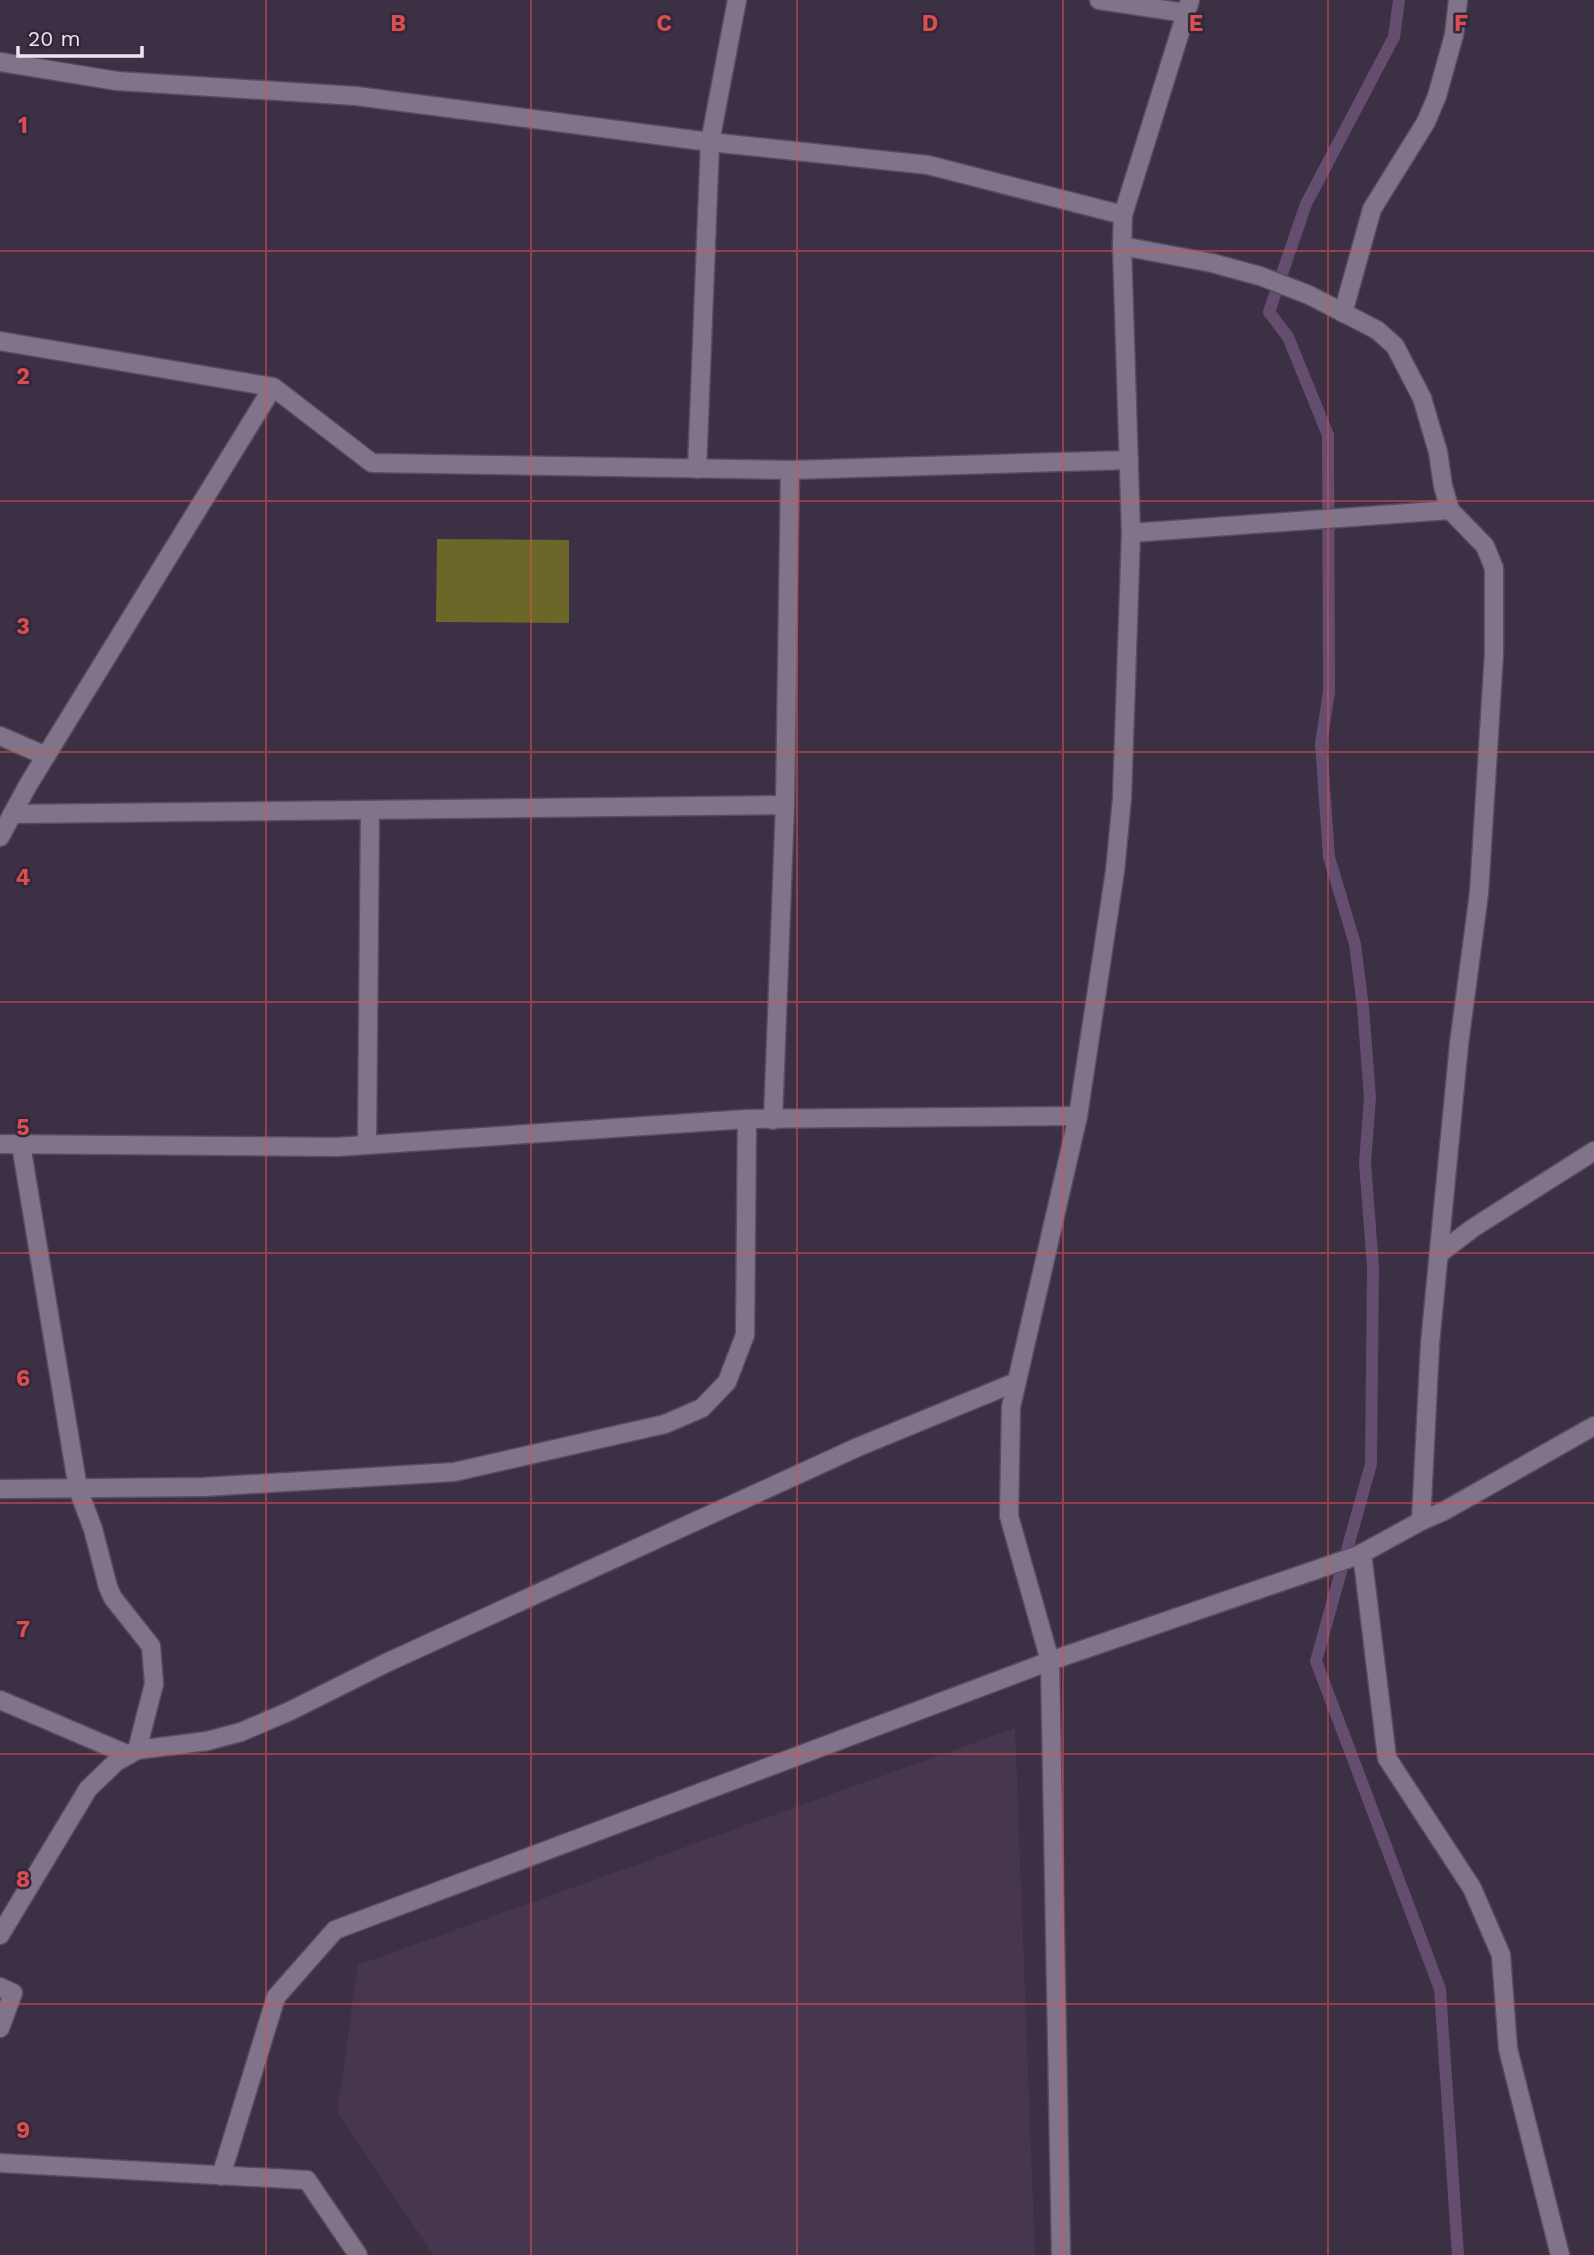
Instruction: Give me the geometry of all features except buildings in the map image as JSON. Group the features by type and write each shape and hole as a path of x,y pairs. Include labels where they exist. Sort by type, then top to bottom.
{"street":[{"path":"697,469 710,142 737,0"},
{"path":"1061,2255 1050,1661 1009,1516 1012,1407 1078,1116 1119,834 1131,533 1123,215 1188,6 1099,0"},
{"path":"1343,313 1372,209 1426,122 1437,96 1454,35 1458,0"},
{"path":"0,62 117,80 356,96 710,142 928,165 1123,215"},
{"path":"1122,246 1212,263 1260,276 1298,290 1377,330 1395,346 1422,398 1450,510 1485,546 1494,569 1494,653 1479,893 1459,1044 1430,1343 1421,1521"},
{"path":"0,341 272,387 372,463 790,470 1129,460"},
{"path":"0,837 46,756 272,387"},
{"path":"773,1120 785,805 790,470"},
{"path":"1131,533 1450,510"},
{"path":"0,736 46,756"},
{"path":"12,814 785,805"},
{"path":"367,1145 370,810"},
{"path":"0,1144 337,1147 747,1119 1078,1116"},
{"path":"0,1489 203,1487 454,1472 665,1424 702,1408 727,1382 745,1335 747,1119"},
{"path":"22,1145 78,1489 113,1598 151,1646 154,1685 133,1752"},
{"path":"1440,1253 1473,1228 1594,1151"},
{"path":"0,1935 88,1789 116,1762 133,1752 207,1741 241,1732 845,1453 1016,1382"},
{"path":"221,2176 276,1997 335,1930 1050,1661 1361,1554 1444,1511 1594,1426"},
{"path":"1361,1554 1387,1758 1472,1888 1501,1955 1508,2049 1560,2255"},
{"path":"0,1700 133,1752"},
{"path":"0,1987 13,1993 0,2028"},
{"path":"0,2162 307,2180 358,2255"}],"shaded area":[{"path":"1015,1728 1035,2255 434,2255 337,2113 358,1965"}],"waterway":[{"path":"1399,0 1394,37 1306,204 1269,312 1288,337 1328,435 1329,692 1321,744 1329,857 1355,944 1370,1097 1365,1163 1373,1267 1371,1464 1316,1661 1440,1989 1458,2255"}]}
